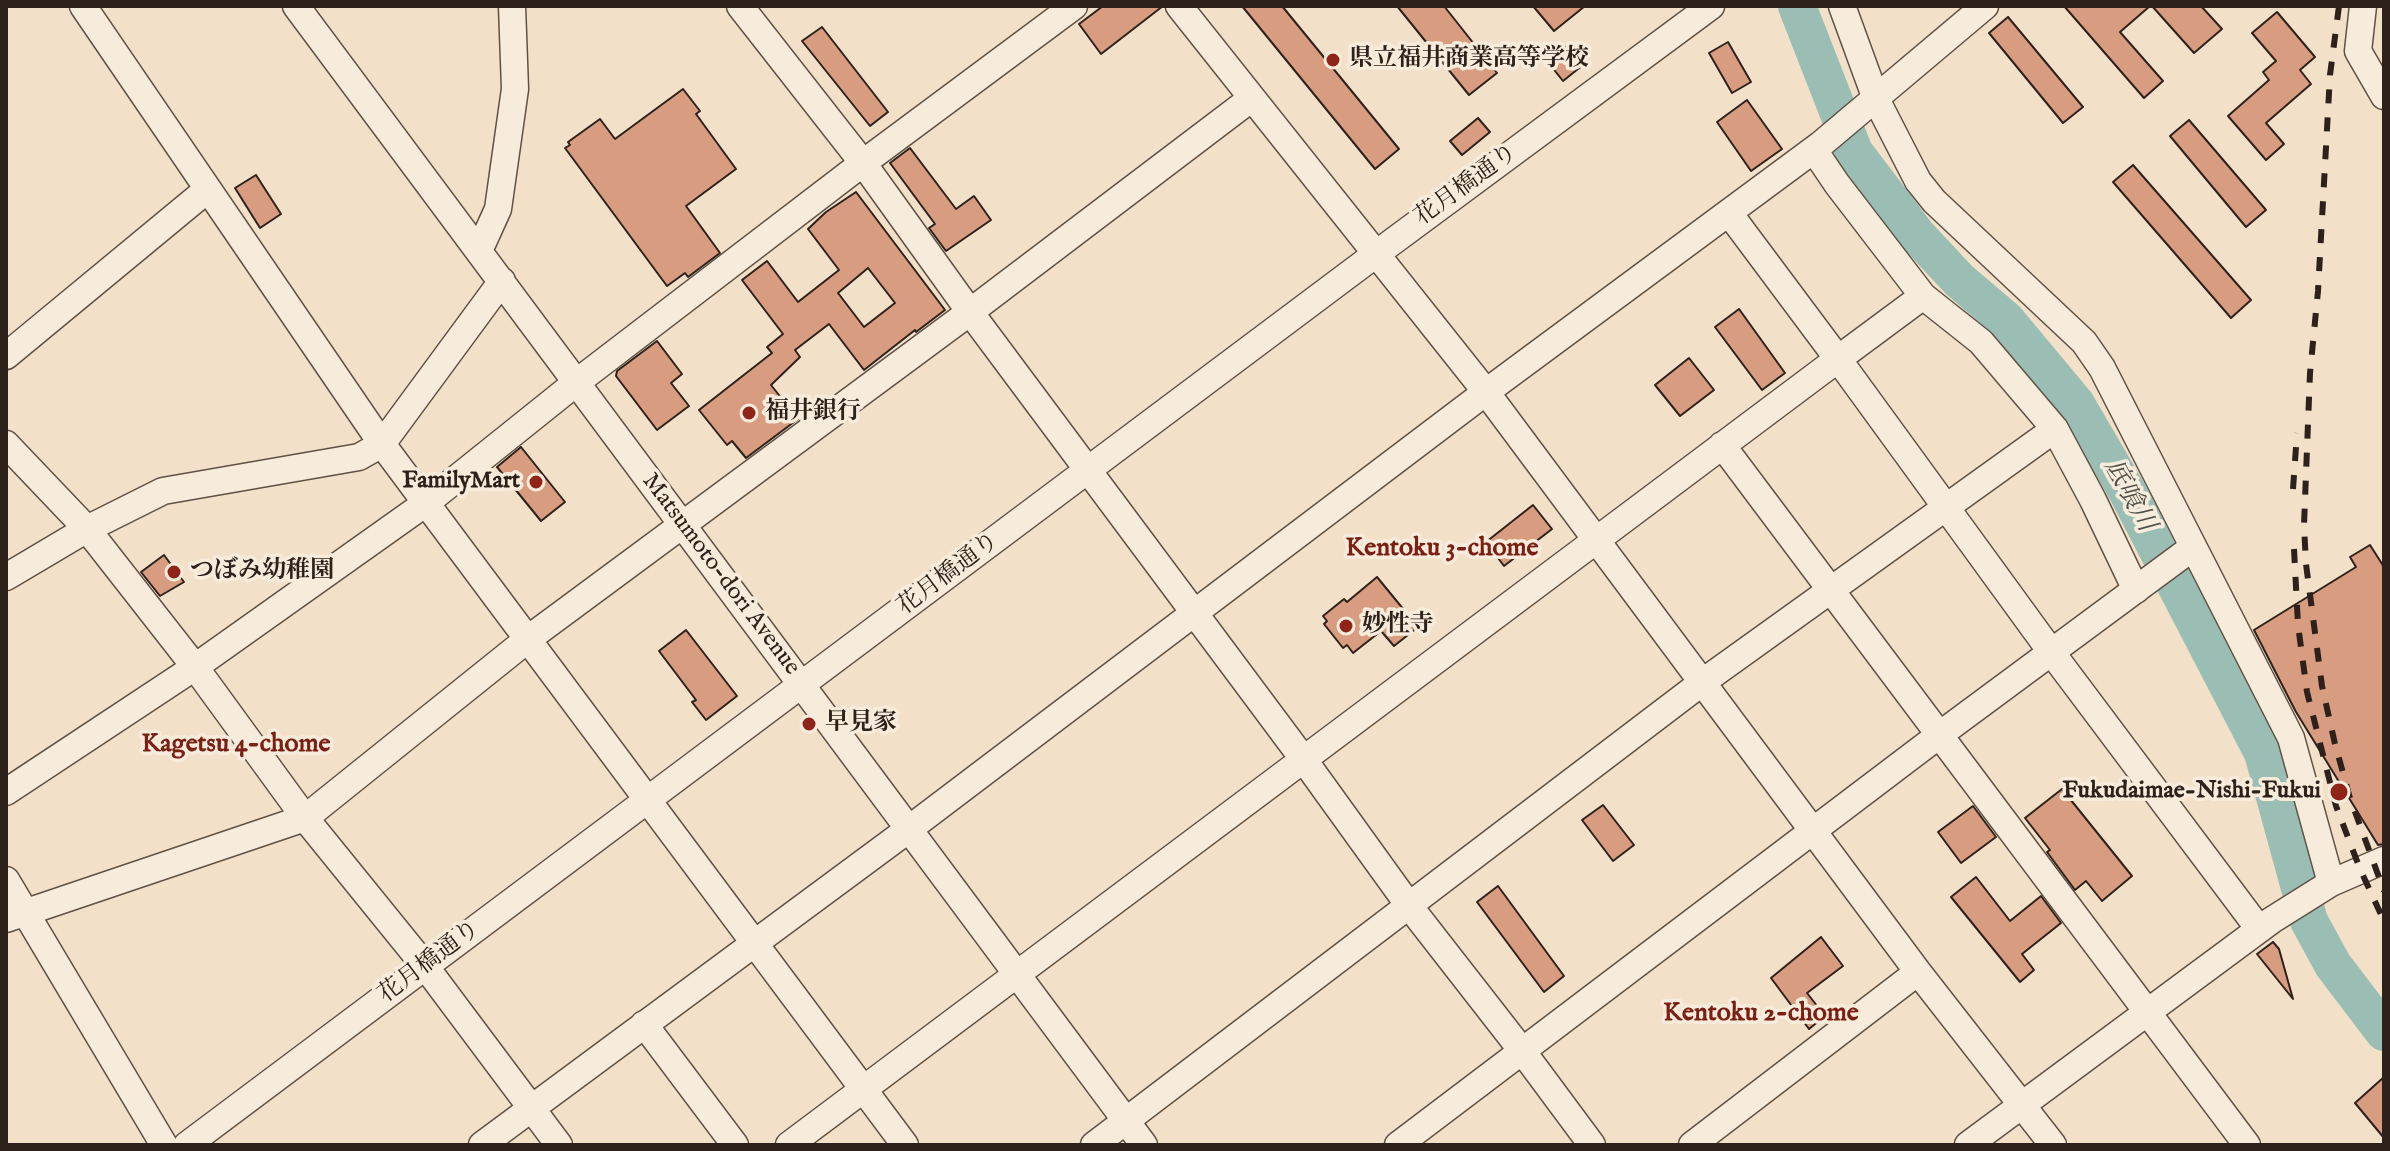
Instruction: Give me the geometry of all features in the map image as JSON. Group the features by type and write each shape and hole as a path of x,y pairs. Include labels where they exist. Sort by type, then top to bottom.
{"street":[{"path":"83,6 382,444 905,1145"},
{"name":"Matsumoto-dori Avenue","path":"296,6 1144,1145"},
{"path":"479,251 498,209 515,89 512,6"},
{"path":"740,6 863,163 1410,907 1592,1145"},
{"path":"6,792 195,667 426,503 577,382 1074,6"},
{"path":"1179,6 1486,392 1918,972 2053,1145"},
{"name":"花月橋通り","path":"187,1145 1711,6"},
{"path":"1842,6 1871,104 1918,181 1934,201 2084,342 2102,368 2291,738 2328,885"},
{"path":"482,1145 909,829 1486,392 1817,148 1985,6"},
{"path":"2363,6 2358,51 2384,96"},
{"path":"15,916 305,818 528,639 970,312 1252,98"},
{"path":"1817,148 1837,184 1923,296 1981,342 2055,429 2136,590"},
{"path":"6,356 208,189"},
{"path":"1729,213 2052,653 2268,923"},
{"path":"6,577 87,529 163,491 359,457 382,444 502,281"},
{"path":"789,1145 1923,296"},
{"path":"1094,1145 1704,681 2055,429"},
{"path":"6,444 87,529 195,667 305,818 425,966 559,1145"},
{"path":"1722,445 2247,1145"},
{"path":"1398,1145 2192,548"},
{"path":"1968,1145 2268,923 2328,885 2384,860"},
{"path":"6,880 15,916 164,1145"},
{"path":"1692,1145 1918,972"},
{"path":"644,1024 735,1145"}],"building":[{"path":"1103,6 1163,6 1101,54 1079,24"},
{"path":"1242,6 1282,6 1399,149 1375,169"},
{"path":"1397,6 1444,6 1497,73 1469,95"},
{"path":"1533,6 1585,6 1554,31"},
{"path":"2064,6 2150,6 2120,32 2163,81 2144,98"},
{"path":"2152,6 2201,6 2222,29 2194,53"},
{"path":"2277,12 2315,57 2300,70 2311,84 2266,123 2284,144 2266,160 2228,116 2269,80 2263,72 2276,61 2252,33"},
{"path":"2008,17 2083,107 2063,123 1989,33"},
{"path":"822,27 888,112 870,126 802,41"},
{"path":"1728,42 1751,82 1732,93 1709,53"},
{"path":"1568,45 1583,65 1563,81 1547,61"},
{"path":"683,89 700,111 696,114 736,169 686,206 720,253 688,277 685,273 667,286 565,148 570,145 568,142 600,119 615,139"},
{"path":"1747,100 1782,149 1751,171 1717,122"},
{"path":"1478,118 1490,132 1462,155 1450,141"},
{"path":"2189,120 2266,210 2246,227 2170,136"},
{"path":"910,148 956,209 974,196 991,220 946,251 929,228 935,224 890,163"},
{"path":"2133,165 2251,300 2231,318 2113,182"},
{"path":"256,175 281,214 260,228 235,188"},
{"path":"856,192 945,310 864,370 829,324 795,350 800,357 771,385 798,419 746,458 732,441 727,445 699,410 772,353 767,347 783,334 742,280 767,261 798,302 839,270 808,229 826,212","holes":["868,268 895,303 864,327 838,293"]},
{"path":"1739,309 1785,373 1762,390 1715,327"},
{"path":"657,341 682,374 671,383 689,406 657,430 616,376 617,371"},
{"path":"1689,358 1714,390 1680,416 1655,385"},
{"path":"521,447 565,502 541,521 497,467"},
{"path":"1533,505 1552,529 1504,566 1486,542"},
{"path":"2370,545 2384,567 2384,844 2378,845 2296,712 2254,630 2356,567 2350,557"},
{"path":"164,555 184,582 160,596 141,572"},
{"path":"1377,577 1418,627 1394,646 1381,631 1353,653 1347,645 1343,648 1324,624 1327,621 1323,616 1344,599 1347,602"},
{"path":"686,630 737,696 706,720 692,702 696,700 659,651"},
{"path":"2062,789 2132,876 2102,901 2086,881 2075,890 2025,818"},
{"path":"1603,805 1634,845 1613,861 1582,820"},
{"path":"1973,806 1996,837 1961,863 1938,832"},
{"path":"1976,877 2010,921 2041,896 2061,923 2022,954 2034,970 2020,982 1951,897"},
{"path":"1498,886 1564,976 1544,992 1477,902"},
{"path":"1821,937 1843,966 1807,993 1825,1016 1809,1029 1771,978"},
{"path":"2273,942 2279,949 2293,999 2257,954"},
{"path":"2384,1077 2384,1138 2355,1103"}],"waterway":[{"name":"底喰川","path":"1797,6 1854,152 1917,235 1959,280 2006,320 2076,404 2128,493 2263,753 2309,921 2333,965 2384,1032"}],"railway":[{"path":"2339,6 2330,75 2318,291 2310,373 2304,525 2322,686 2350,798 2384,891"},
{"path":"2293,489 2297,433"},
{"path":"2294,549 2298,625 2307,692 2336,806 2384,921"}],"place":[{"name":"県立福井商業高等学校","path":"1333,60"},
{"name":"福井銀行","path":"749,413"},
{"name":"FamilyMart","path":"536,482"},
{"name":"つぼみ幼稚園","path":"174,572"},
{"name":"妙性寺","path":"1346,626"},
{"name":"早見家","path":"809,724"},
{"name":"Fukudaimae-Nishi-Fukui","path":"2339,792"}],"district":[{"name":"Kentoku 3-chome","path":"1442,550"},
{"name":"Kagetsu 4-chome","path":"236,746"},
{"name":"Kentoku 2-chome","path":"1761,1015"}]}
